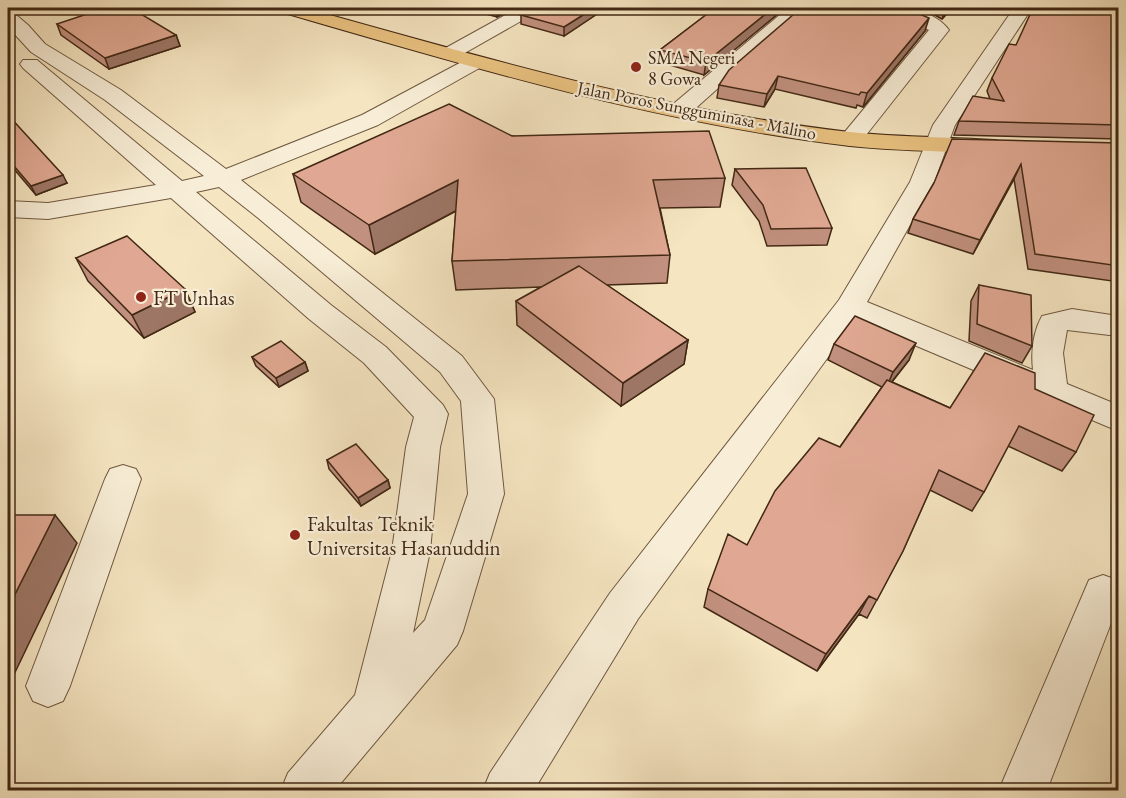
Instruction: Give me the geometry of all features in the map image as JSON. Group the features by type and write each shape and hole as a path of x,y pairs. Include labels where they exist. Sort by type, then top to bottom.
{"main road":[{"name":"Jalan Poros Sungguminasa - Malino","path":"286,8 314,10 476,62 680,110 774,128 851,139 1018,147"}],"street":[{"path":"449,54 531,8"},
{"path":"680,110 799,8"},
{"path":"851,139 939,30 937,26 924,20 872,8"},
{"path":"507,790 624,606 850,306 922,182 944,125 955,106 1023,8"},
{"path":"8,18 38,48 113,95 225,178 450,364 477,399 486,494 442,631 374,707 305,790"},
{"path":"8,45 320,312 375,355 431,414 423,447 411,550 374,707"},
{"path":"8,209 48,211 178,189 225,178 370,120 476,62"},
{"path":"850,306 1119,419"},
{"path":"1051,390 1047,352 1053,323 1072,319 1119,326"},
{"path":"48,686 123,478"},
{"path":"1023,790 1103,593"}],"building":[{"path":"105,8 131,8 176,35 105,58 57,24"},
{"path":"535,8 594,8 564,27 521,15"},
{"path":"715,8 773,8 706,62 660,50"},
{"path":"801,8 894,8 915,12 929,18 867,93 861,92 859,95 778,76 767,94 719,85 729,70"},
{"path":"1033,8 1119,8 1119,125 959,121 973,96 1004,101 992,78 1009,44 1016,45"},
{"path":"449,104 512,136 709,131 725,178 653,180 670,255 452,261 458,180 369,225 293,174"},
{"path":"8,115 63,175 31,186 8,159"},
{"path":"952,139 1119,143 1119,266 1035,254 1021,164 980,240 913,219 934,183"},
{"path":"806,168 832,228 771,229 763,205 735,169"},
{"path":"127,236 185,289 132,315 76,258"},
{"path":"579,266 688,340 623,383 516,301"},
{"path":"979,285 1031,295 1032,346 977,324"},
{"path":"855,316 916,343 893,372 834,344"},
{"path":"281,341 305,362 276,378 252,357"},
{"path":"985,353 1035,373 1035,389 1094,415 1076,452 1019,426 984,492 939,470 903,551 877,600 869,596 826,654 708,589 728,534 747,545 775,491 819,438 840,447 887,380 950,408"},
{"path":"356,444 388,480 358,498 327,460"},
{"path":"8,515 55,515 8,608"}],"place":[{"name":"SMA Negeri 8 Gowa","path":"636,67"},
{"name":"FT Unhas","path":"141,297"},
{"name":"Fakultas Teknik Universitas Hasanuddin","path":"295,535"}]}
